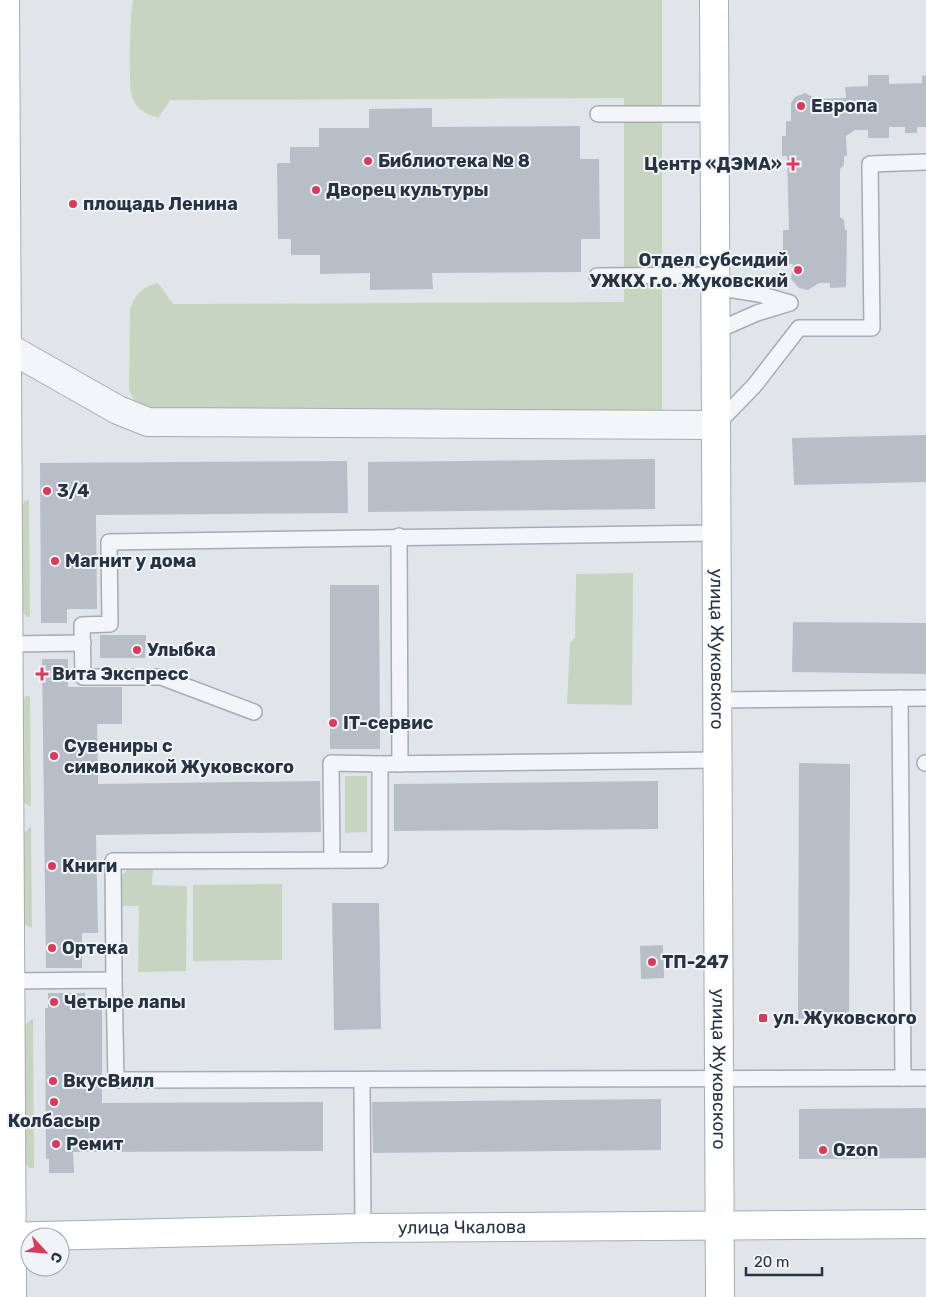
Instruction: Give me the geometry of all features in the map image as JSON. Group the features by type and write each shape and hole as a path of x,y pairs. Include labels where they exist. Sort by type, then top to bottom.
{"main road":[{"path":"5,0 3,64 3,345 8,644 4,753 9,981 5,1237 12,1297"},
{"name":"улица Жуковского","path":"714,0 720,1297"},
{"name":"улица Чкалова","path":"5,1237 363,1228 926,1224"}],"street":[{"path":"3,345 118,410 148,422 716,425"}],"lane":[{"path":"598,114 715,114"},
{"path":"716,425 754,386 799,328 872,328 870,164 926,162"},
{"path":"597,276 716,281 790,303 757,314 716,332"},
{"path":"254,712 161,677 83,677 82,625 110,624 109,542 400,536 716,533"},
{"path":"400,536 400,764"},
{"path":"8,644 82,643"},
{"path":"900,698 903,1078"},
{"path":"717,700 926,698"},
{"path":"332,860 331,763 400,764 718,760"},
{"path":"380,764 380,860 113,861 116,1080 660,1077 926,1078"},
{"path":"9,981 114,980"},
{"path":"362,1080 363,1228"}],"green space":[{"path":"133,0 662,0 662,413 158,415 137,406 129,390 130,309 140,292 158,283 173,304 624,302 624,98 170,100 158,118 146,113 132,97 130,49"},
{"path":"26,500 29,500 30,616 27,617 23,613 22,505"},
{"path":"633,573 632,705 567,704 570,642 575,638 576,574"},
{"path":"26,696 30,696 31,807 24,803 23,701"},
{"path":"345,776 367,776 367,832 345,833"},
{"path":"31,826 32,928 24,924 24,833"},
{"path":"130,867 153,868 152,885 187,886 186,971 138,972 139,906 120,906 120,877"},
{"path":"282,884 282,960 193,961 193,885"},
{"path":"33,1018 34,1168 29,1168 25,1162 24,1026"}],"building":[{"path":"868,75 889,75 889,84 922,83 922,76 926,75 926,127 917,127 917,133 905,133 905,127 889,127 889,138 868,138 868,130 855,130 846,136 847,156 844,156 844,165 840,169 840,217 844,220 845,230 847,230 846,287 830,288 830,283 819,283 808,290 799,288 791,279 793,264 787,264 787,250 783,251 783,230 789,230 787,156 782,156 782,136 786,136 786,121 791,121 791,103 795,97 805,93 817,99 846,98 845,87 868,86"},
{"path":"432,108 432,127 580,126 580,159 599,159 600,239 581,239 581,272 432,273 433,289 370,290 370,273 320,274 320,255 291,255 291,239 278,239 277,163 290,163 290,147 319,147 319,128 369,128 369,109"},
{"path":"926,435 926,482 794,485 792,438"},
{"path":"655,459 655,509 368,512 368,462"},
{"path":"347,461 348,513 96,515 97,609 67,609 67,623 41,623 40,463"},
{"path":"330,585 379,585 380,749 330,749"},
{"path":"793,622 926,623 926,674 792,672"},
{"path":"100,635 146,635 145,658 100,658"},
{"path":"42,659 68,659 68,687 122,687 122,724 97,724 98,784 320,781 321,832 96,835 98,933 82,933 82,968 46,968"},
{"path":"799,763 850,764 849,1019 798,1019"},
{"path":"658,781 658,829 394,831 394,784"},
{"path":"332,903 379,903 381,1029 334,1030"},
{"name":"ТП-247","path":"663,945 664,978 641,979 640,946"},
{"path":"48,993 85,993 85,1009 102,1009 102,1103 323,1102 323,1151 73,1152 74,1173 49,1173 49,1159 46,1159 45,1008 48,1008"},
{"path":"661,1099 661,1150 373,1153 372,1102"},
{"path":"926,1108 926,1158 799,1159 799,1109"}],"place":[{"name":"Европа","path":"801,106"},
{"name":"Библиотека № 8","path":"368,161"},
{"name":"Центр «ДЭМА»","path":"793,164"},
{"name":"Дворец культуры","path":"316,190"},
{"name":"площадь Ленина","path":"73,204"},
{"name":"Отдел субсидий УЖКХ г.о. Жуковский","path":"798,270"},
{"name":"3/4","path":"47,491"},
{"name":"Магнит у дома","path":"55,561"},
{"name":"Улыбка","path":"137,650"},
{"name":"Вита Экспресс","path":"42,674"},
{"name":"IT-сервис","path":"333,723"},
{"name":"Сувениры с символикой Жуковского","path":"54,756"},
{"name":"Книги","path":"52,866"},
{"name":"Ортека","path":"52,948"},
{"name":"ТП-247","path":"652,962"},
{"name":"Четыре лапы","path":"54,1002"},
{"name":"ул. Жуковского","path":"763,1018"},
{"name":"ВкусВилл","path":"53,1081"},
{"name":"Колбасыр","path":"54,1102"},
{"name":"Ремит","path":"56,1144"},
{"name":"Ozon","path":"823,1150"}]}
